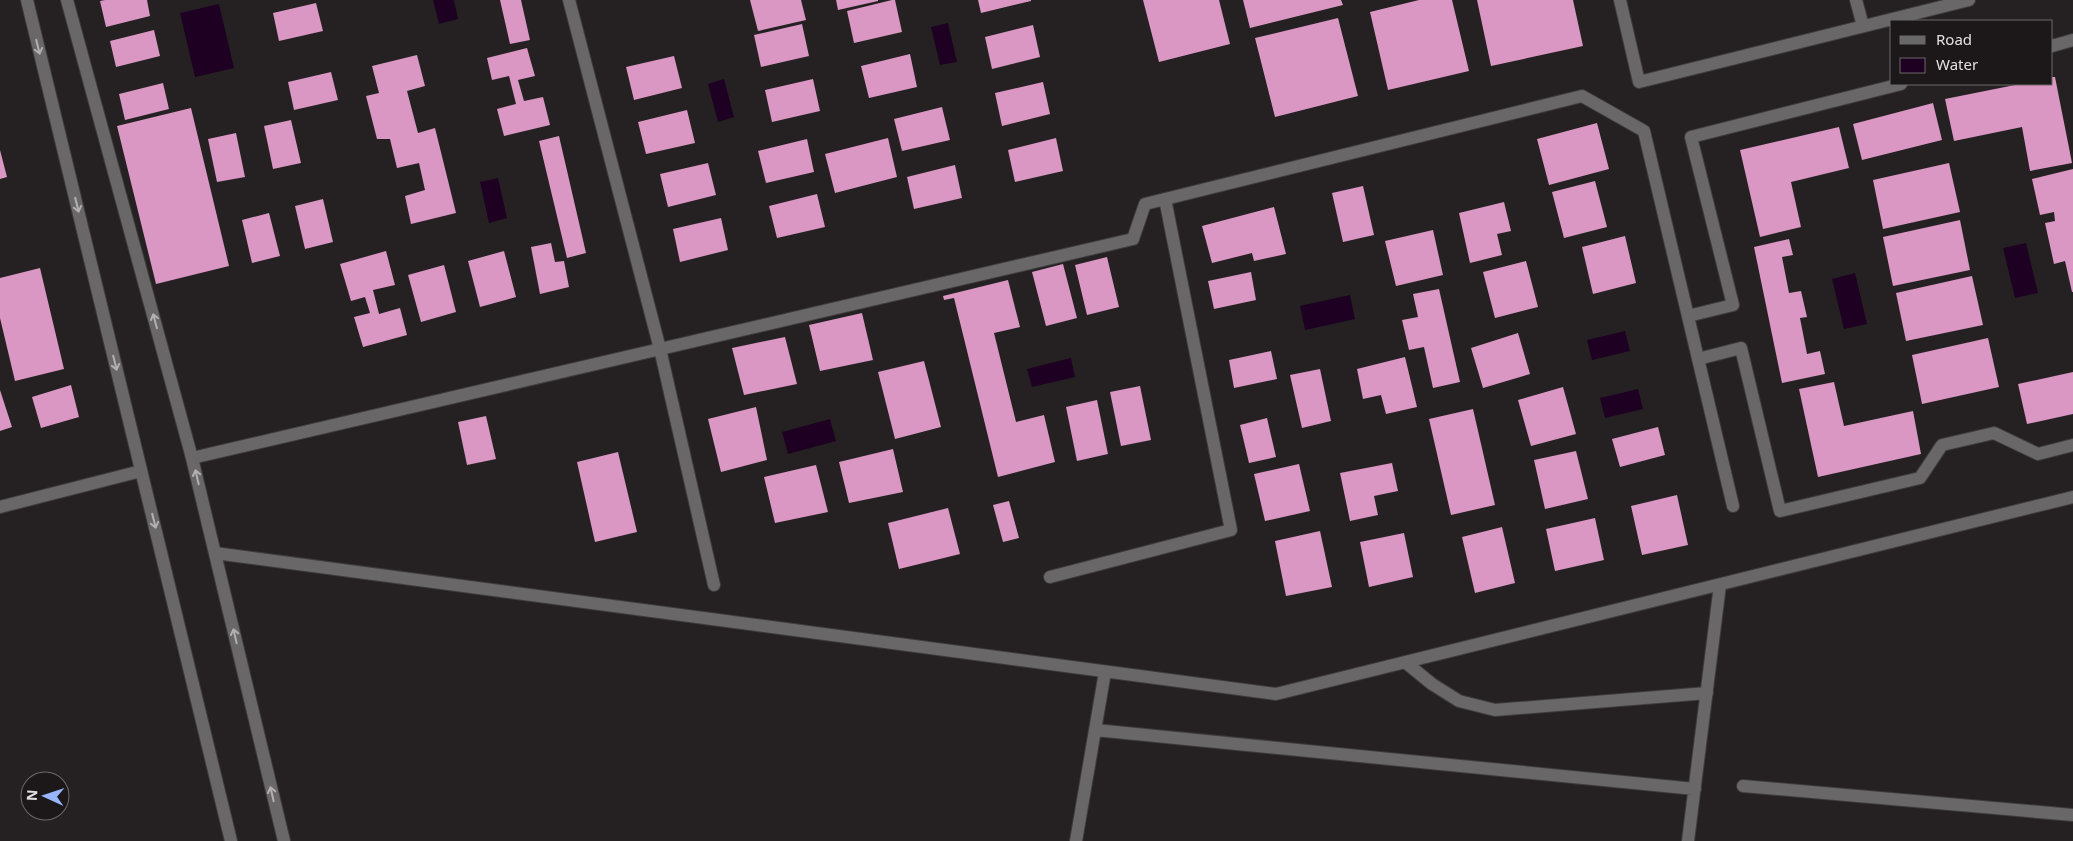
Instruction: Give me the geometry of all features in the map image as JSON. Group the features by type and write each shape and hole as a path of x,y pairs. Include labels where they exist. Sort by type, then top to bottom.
{"street":[{"path":"27,0 231,841"},
{"path":"67,0 192,458 284,841"},
{"path":"569,0 660,349 714,585"},
{"path":"1620,0 1639,82 1969,0"},
{"path":"1856,0 1863,26"},
{"path":"2053,46 2073,40"},
{"path":"1688,316 1733,305 1691,136 1897,85"},
{"path":"192,458 1133,239 1145,204 1582,96 1644,131 1734,506"},
{"path":"1050,577 1231,530 1165,199"},
{"path":"1698,359 1741,348 1780,512 1920,478 1942,445 1994,433 2038,454 2073,445"},
{"path":"0,507 141,471"},
{"path":"215,554 1276,694 2073,497"},
{"path":"1688,841 1720,584"},
{"path":"1405,662 1432,684 1458,701 1495,710 1707,693"},
{"path":"1076,841 1105,672"},
{"path":"1094,730 1695,789"},
{"path":"1743,786 2073,815"}],"water":[{"path":"433,0 454,0 458,19 439,24"},
{"path":"219,4 234,68 195,77 180,13"},
{"path":"948,23 957,62 940,65 931,27"},
{"path":"724,79 734,117 718,122 708,84"},
{"path":"498,178 507,218 489,223 480,182"},
{"path":"2026,243 2038,293 2015,298 2003,248"},
{"path":"1855,273 1867,324 1844,329 1832,279"},
{"path":"1350,295 1355,319 1305,330 1300,306"},
{"path":"1625,331 1630,351 1592,360 1587,340"},
{"path":"1071,358 1075,377 1032,387 1027,369"},
{"path":"1638,389 1643,409 1605,418 1600,398"},
{"path":"830,419 836,441 788,454 782,432"}],"building":[{"path":"147,0 150,16 106,27 100,1"},
{"path":"500,0 521,0 530,40 510,44"},
{"path":"750,0 801,0 806,20 758,31"},
{"path":"836,0 878,0 878,1 838,10"},
{"path":"895,0 902,32 854,43 847,11"},
{"path":"978,0 1031,0 1031,1 981,13"},
{"path":"1143,0 1219,0 1230,44 1159,62"},
{"path":"1243,0 1341,0 1343,5 1250,28"},
{"path":"1419,0 1452,0 1469,71 1388,90 1370,12"},
{"path":"1477,0 1573,0 1583,46 1491,66"},
{"path":"316,3 323,31 279,41 273,13"},
{"path":"1338,18 1358,96 1275,117 1255,38"},
{"path":"802,24 809,56 761,67 754,35"},
{"path":"1033,25 1040,57 992,69 985,37"},
{"path":"154,30 160,56 116,67 110,41"},
{"path":"527,48 535,76 518,80 524,101 543,97 550,125 504,136 497,109 516,104 509,76 492,80 487,58"},
{"path":"910,54 917,87 869,98 861,66"},
{"path":"417,55 425,86 407,91 418,133 435,128 456,213 411,224 405,196 425,190 419,163 397,168 390,139 377,139 366,96 379,93 372,66"},
{"path":"674,56 682,88 634,100 626,67"},
{"path":"331,72 338,100 294,110 288,82"},
{"path":"2053,77 2055,77 2072,163 2030,171 2022,127 1954,141 1945,99 2015,85 2053,85"},
{"path":"813,79 820,111 772,122 765,90"},
{"path":"1043,82 1050,114 1002,126 995,93"},
{"path":"163,83 169,109 125,120 119,94"},
{"path":"1933,103 1942,140 1862,160 1853,124"},
{"path":"942,107 950,140 902,151 894,119"},
{"path":"191,108 229,266 156,284 117,126"},
{"path":"687,110 695,143 646,154 638,122"},
{"path":"291,120 301,163 273,169 264,126"},
{"path":"1597,123 1609,169 1549,185 1537,139"},
{"path":"1839,127 1849,168 1791,182 1801,227 1760,237 1740,150"},
{"path":"236,133 245,177 217,182 208,139"},
{"path":"559,136 586,253 567,258 539,141"},
{"path":"888,138 897,177 835,193 825,154"},
{"path":"1056,138 1063,171 1015,182 1008,150"},
{"path":"807,139 814,172 766,183 758,151"},
{"path":"0,150 7,177 0,179"},
{"path":"708,163 716,195 668,207 660,174"},
{"path":"1949,163 1960,212 1883,229 1873,180"},
{"path":"955,165 962,198 914,209 907,177"},
{"path":"2073,169 2072,292 2065,261 2054,264 2045,223 2055,221 2054,212 2040,215 2032,179"},
{"path":"1595,181 1607,227 1564,238 1552,192"},
{"path":"1363,186 1374,235 1343,242 1332,193"},
{"path":"817,194 825,227 777,238 769,206"},
{"path":"323,199 333,242 305,249 295,206"},
{"path":"1504,202 1511,231 1497,234 1502,255 1470,263 1459,213"},
{"path":"1274,207 1286,254 1254,261 1252,253 1212,263 1202,226"},
{"path":"269,213 280,256 252,263 242,220"},
{"path":"721,218 728,250 680,262 673,229"},
{"path":"1960,220 1970,270 1893,286 1883,237"},
{"path":"1433,230 1443,275 1396,286 1385,241"},
{"path":"1625,236 1636,283 1593,294 1582,247"},
{"path":"1789,239 1793,255 1782,257 1789,293 1801,291 1807,317 1800,318 1807,354 1820,351 1825,374 1782,383 1754,247"},
{"path":"551,243 555,262 564,261 569,287 540,294 531,247"},
{"path":"386,251 395,285 373,290 379,314 400,308 407,335 363,347 354,317 370,313 365,297 351,301 340,264"},
{"path":"504,251 516,297 480,307 468,261"},
{"path":"1107,257 1119,307 1087,315 1075,265"},
{"path":"1526,261 1538,307 1495,318 1483,272"},
{"path":"1063,264 1077,318 1046,326 1032,272"},
{"path":"444,265 456,312 421,322 408,275"},
{"path":"40,268 64,369 15,381 0,318 0,278"},
{"path":"1251,272 1256,300 1214,309 1208,281"},
{"path":"1972,276 1983,325 1906,341 1896,293"},
{"path":"1008,280 1020,327 994,333 1016,422 1044,415 1055,462 998,477 954,298 944,300 943,296"},
{"path":"1439,289 1460,382 1433,388 1424,347 1409,350 1402,320 1418,317 1413,294"},
{"path":"862,313 873,360 820,371 809,325"},
{"path":"1518,333 1530,374 1483,388 1471,348"},
{"path":"785,337 797,384 744,395 732,348"},
{"path":"1988,338 1999,387 1922,404 1912,355"},
{"path":"1271,351 1277,379 1234,388 1229,360"},
{"path":"1405,357 1417,407 1386,414 1381,395 1363,399 1357,369"},
{"path":"924,361 941,427 895,439 878,372"},
{"path":"1320,369 1331,421 1302,428 1290,375"},
{"path":"2073,372 2073,414 2027,424 2018,384"},
{"path":"1834,382 1844,426 1913,411 1921,454 1818,477 1799,389"},
{"path":"71,385 79,417 41,428 32,397"},
{"path":"1140,386 1151,440 1121,446 1110,392"},
{"path":"1563,387 1576,434 1531,446 1518,400"},
{"path":"0,390 12,427 0,431"},
{"path":"1097,400 1108,454 1077,461 1066,407"},
{"path":"756,407 767,460 721,472 708,419"},
{"path":"1473,409 1495,505 1451,515 1429,419"},
{"path":"486,416 496,459 467,465 458,422"},
{"path":"1267,418 1276,457 1249,463 1240,425"},
{"path":"1658,427 1665,455 1620,467 1612,439"},
{"path":"893,449 903,492 849,503 839,462"},
{"path":"1576,451 1588,499 1545,509 1534,460"},
{"path":"618,452 637,532 595,542 577,462"},
{"path":"1392,463 1398,491 1374,496 1378,515 1350,521 1340,473"},
{"path":"1299,464 1310,511 1265,521 1254,474"},
{"path":"816,465 828,512 775,523 764,477"},
{"path":"1677,495 1688,545 1642,555 1631,506"},
{"path":"1009,501 1019,538 1003,542 993,505"},
{"path":"948,508 960,554 899,569 888,523"},
{"path":"1595,518 1604,560 1555,571 1546,529"},
{"path":"1502,527 1515,583 1475,593 1462,537"},
{"path":"1320,531 1332,587 1286,596 1275,541"},
{"path":"1404,533 1413,577 1369,587 1360,542"}]}
